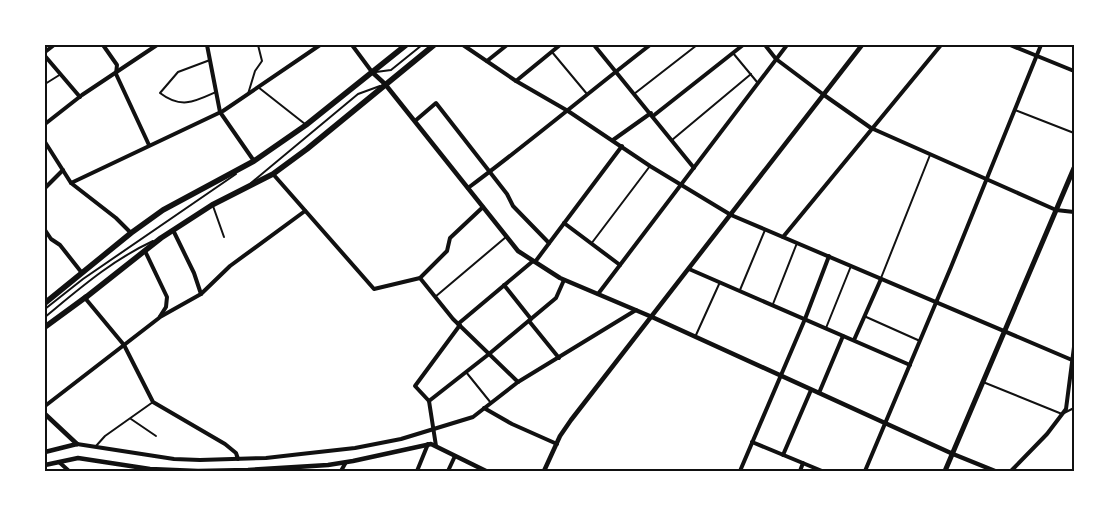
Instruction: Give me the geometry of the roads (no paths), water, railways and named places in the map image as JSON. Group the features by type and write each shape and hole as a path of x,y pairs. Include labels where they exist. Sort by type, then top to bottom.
{"main road":[{"path":"45,303 162,210 254,162 306,125 406,45"},
{"path":"45,327 161,238 212,205 272,174 434,45"},
{"path":"945,471 1074,168"}],"street":[{"path":"45,52 54,45"},
{"path":"103,45 117,65 116,74 149,145"},
{"path":"45,124 80,97 116,74 151,46 157,45"},
{"path":"207,45 220,112 254,162"},
{"path":"71,183 220,112 320,45"},
{"path":"352,45 518,251 564,280 652,317 885,424 994,471"},
{"path":"463,45 516,81 568,111 650,166 730,215 1072,360"},
{"path":"487,61 507,45"},
{"path":"516,81 560,45"},
{"path":"594,45 694,168"},
{"path":"468,188 650,45"},
{"path":"613,140 652,115 743,45"},
{"path":"765,45 776,59 871,128 1056,210 1074,212"},
{"path":"598,294 787,45"},
{"path":"544,471 571,420 862,45"},
{"path":"783,238 871,128 941,45"},
{"path":"1010,45 1074,71"},
{"path":"865,471 987,180 1041,45"},
{"path":"45,56 80,97"},
{"path":"415,121 436,103 507,194 513,206 549,243"},
{"path":"45,142 71,183 116,218 131,233"},
{"path":"436,446 429,401 415,386 459,325 534,261 622,146"},
{"path":"45,188 63,170"},
{"path":"272,174 374,289 420,278 447,251 450,238 483,207"},
{"path":"45,406 159,318 201,294 230,266 305,211"},
{"path":"564,223 620,266"},
{"path":"45,230 51,239 60,245 82,273"},
{"path":"173,230 194,273 201,294"},
{"path":"145,251 168,296 166,307 159,318"},
{"path":"740,471 805,319 829,256"},
{"path":"689,269 910,365"},
{"path":"420,278 459,325 518,382"},
{"path":"854,340 881,279"},
{"path":"429,401 556,298 564,280"},
{"path":"504,286 559,358"},
{"path":"85,298 124,345 153,402 160,408 225,444 236,452 238,459"},
{"path":"45,452 77,444 174,459 266,458 355,448 401,439 473,417 518,382 636,310"},
{"path":"819,393 843,336"},
{"path":"1011,471 1047,434 1066,409 1074,347"},
{"path":"783,455 811,390"},
{"path":"484,408 512,424 557,444"},
{"path":"45,414 77,444"},
{"path":"752,442 822,471"},
{"path":"417,471 428,444"},
{"path":"45,466 78,458 158,470 249,470 346,462 431,444 480,470 486,471"},
{"path":"448,471 455,456"},
{"path":"59,462 69,471"},
{"path":"341,471 346,462"},
{"path":"800,471 803,463"}],"lane":[{"path":"248,94 255,71 262,61 258,45"},
{"path":"372,72 391,70 422,45"},
{"path":"634,94 697,45"},
{"path":"552,52 588,95"},
{"path":"733,53 758,83"},
{"path":"210,60 178,72 160,93 178,103 200,99 216,92"},
{"path":"45,84 61,74"},
{"path":"672,140 751,74"},
{"path":"243,189 358,94 385,84"},
{"path":"258,87 306,125"},
{"path":"1015,110 1074,133"},
{"path":"45,152 49,148"},
{"path":"881,279 930,155"},
{"path":"591,244 650,166"},
{"path":"45,309 83,279 242,169"},
{"path":"212,205 224,237"},
{"path":"740,291 765,230"},
{"path":"435,297 506,237"},
{"path":"45,317 104,269 138,248 161,238"},
{"path":"773,305 797,243"},
{"path":"826,328 851,266"},
{"path":"695,337 720,282"},
{"path":"864,316 920,341"},
{"path":"466,372 491,403"},
{"path":"983,382 1062,414 1074,408"},
{"path":"96,446 105,436 153,402"},
{"path":"131,419 156,436"}]}
